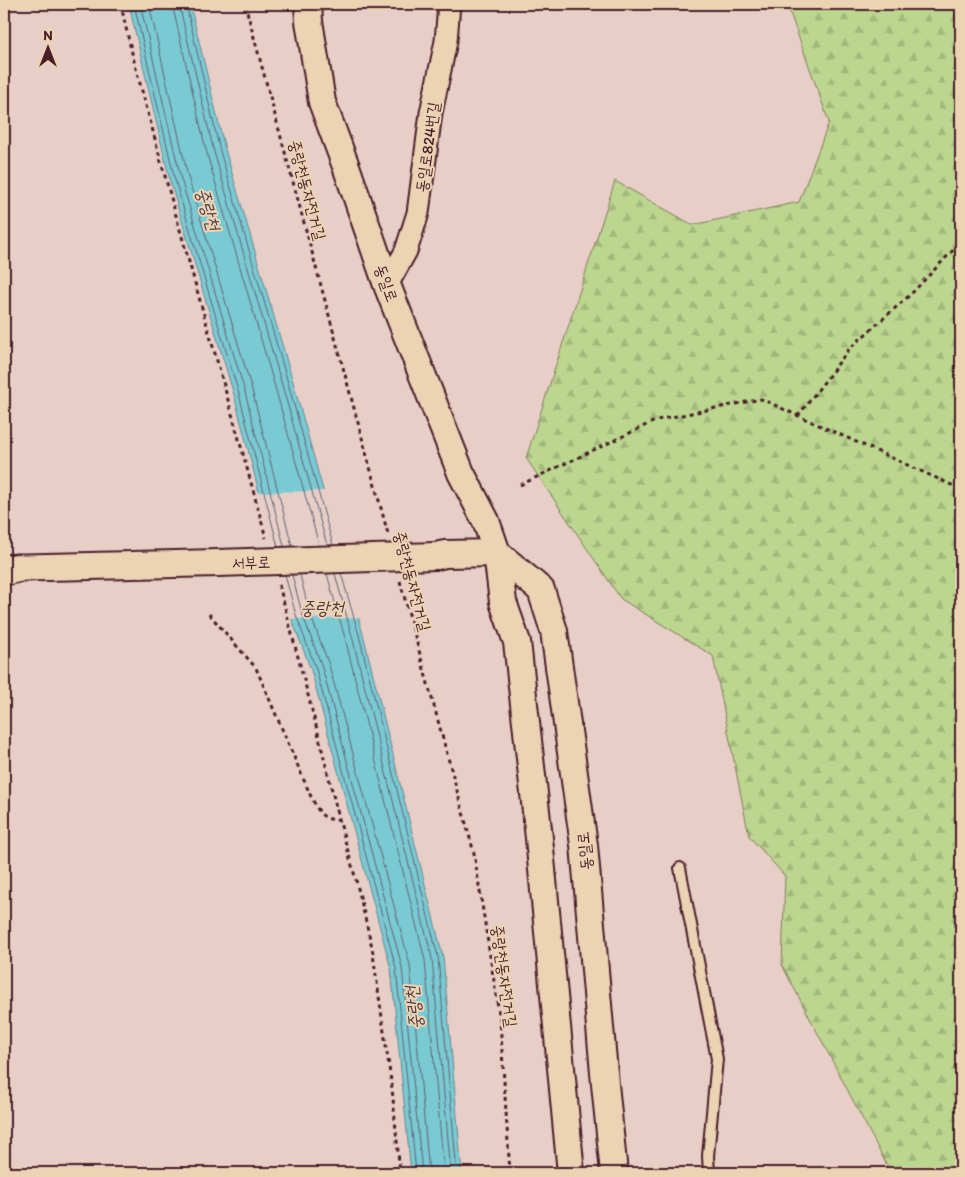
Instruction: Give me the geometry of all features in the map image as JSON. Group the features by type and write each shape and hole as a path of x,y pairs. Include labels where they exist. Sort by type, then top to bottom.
{"street":[{"name":"동일로","path":"308,4 322,102 387,285 461,473 486,521 497,552 503,602 517,642 540,848 571,1173"},
{"name":"동일로824번길","path":"387,285 406,251 418,214 431,113 446,41 449,4"},
{"name":"동일로","path":"497,552 541,590 554,631 584,845 614,1173"},
{"name":"서부로","path":"8,569 436,556 497,552"}],"lane":[{"path":"680,868 717,1059 708,1156 709,1173"}],"path":[{"name":"중랑천동자전거길","path":"245,4 388,535"},
{"path":"798,416 850,348 910,295 961,242"},
{"path":"520,485 657,420 761,399 954,486 961,481"},
{"name":"중랑천동자전거길","path":"398,573 474,853 500,1020 510,1173"},
{"path":"209,614 256,668 312,799 321,814 331,820 339,819"}],"green space":[{"path":"779,4 961,4 961,1173 891,1173 782,965 785,876 749,836 713,656 621,599 526,458 615,181 693,225 799,202 829,122 789,10"}],"water":[{"name":"중랑천","path":"130,4 190,4 225,149 293,382 363,634 443,957 462,1173 411,1173 391,969 311,670 291,617 234,395 170,181"}],"pier":[{"path":"326,491 361,618 289,619 256,492"}]}
